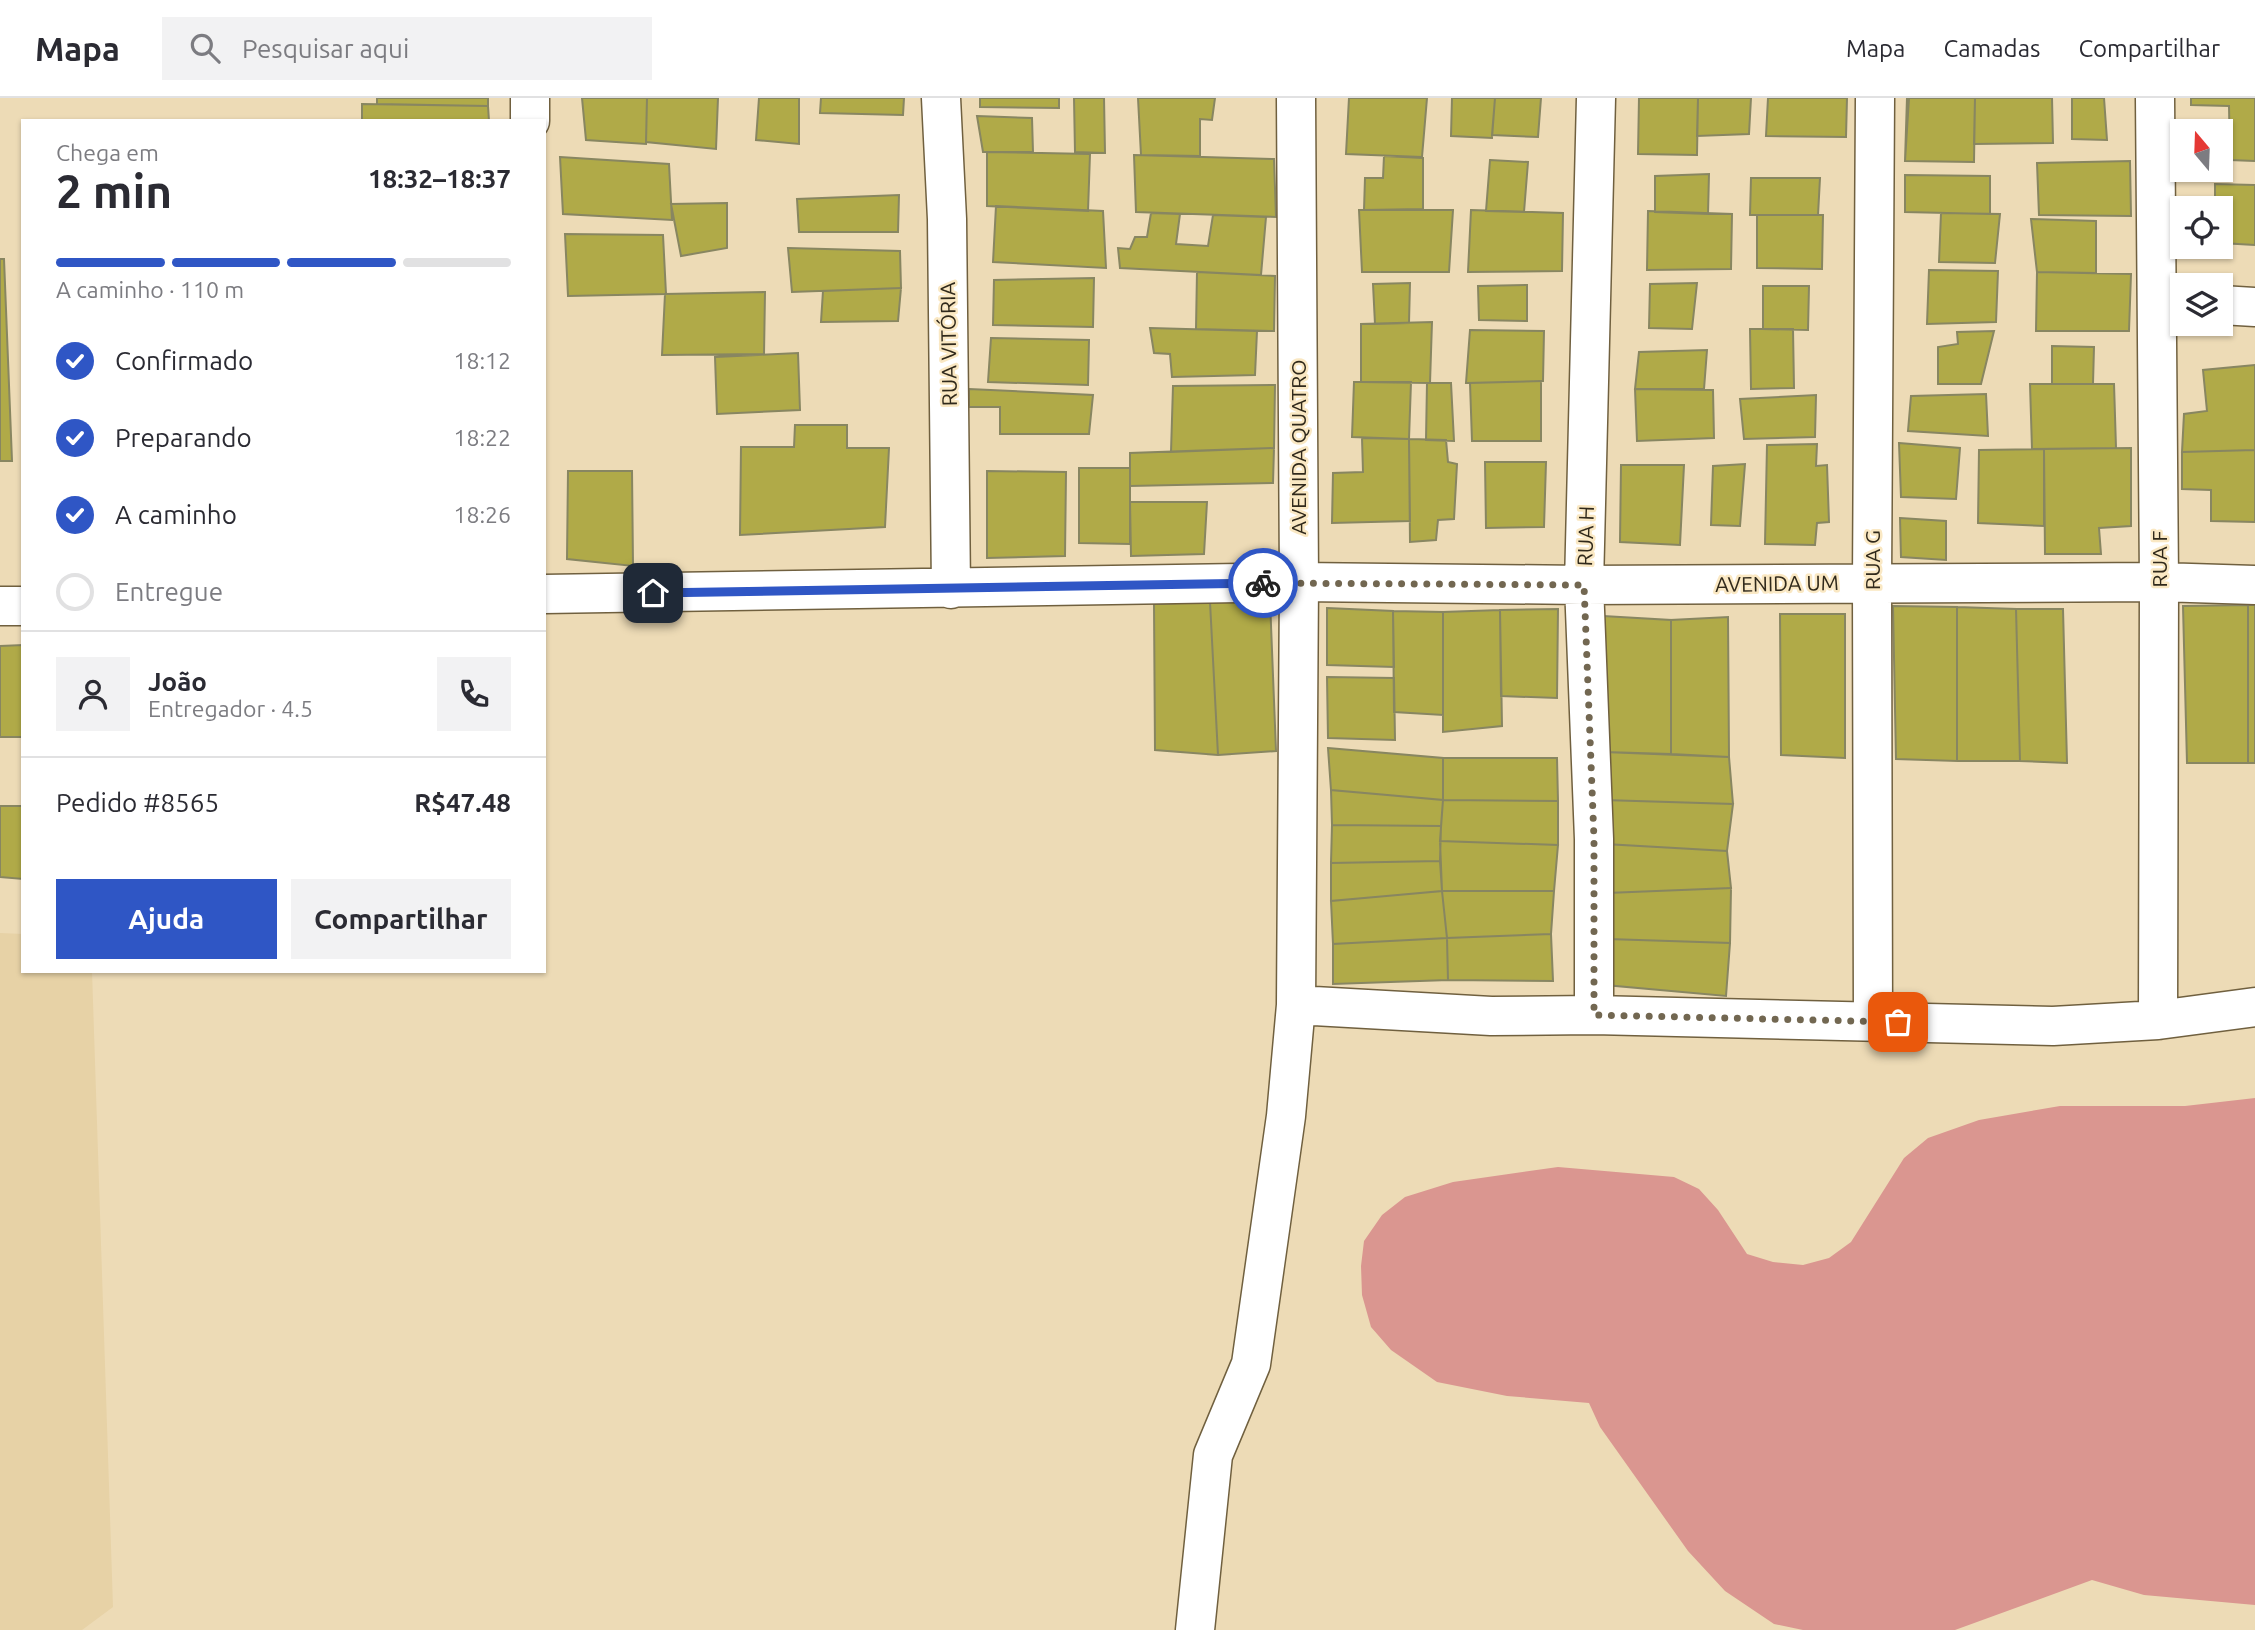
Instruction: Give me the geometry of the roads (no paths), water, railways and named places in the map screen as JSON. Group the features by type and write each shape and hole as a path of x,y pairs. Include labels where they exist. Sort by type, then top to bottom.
{"street":[{"path":"530,98 530,119"},
{"name":"RUA VITÓRIA","path":"941,98 947,219 951,589"},
{"name":"AVENIDA QUATRO","path":"1195,1630 1213,1455 1251,1364 1286,1116 1296,1006 1299,582 1296,98"},
{"name":"RUA H","path":"1594,1015 1594,839 1584,585 1596,98"},
{"name":"RUA G","path":"1872,1021 1875,98"},
{"name":"RUA F","path":"2155,98 2170,302 2159,582 2158,1020"},
{"path":"2233,306 2255,307"},
{"name":"AVENIDA UM","path":"546,594 1299,582 1584,585 1872,582 2255,584"},
{"path":"0,606 21,606"},
{"path":"1296,1006 1491,1016 1594,1015 2053,1026 2158,1020 2255,1007"}]}
